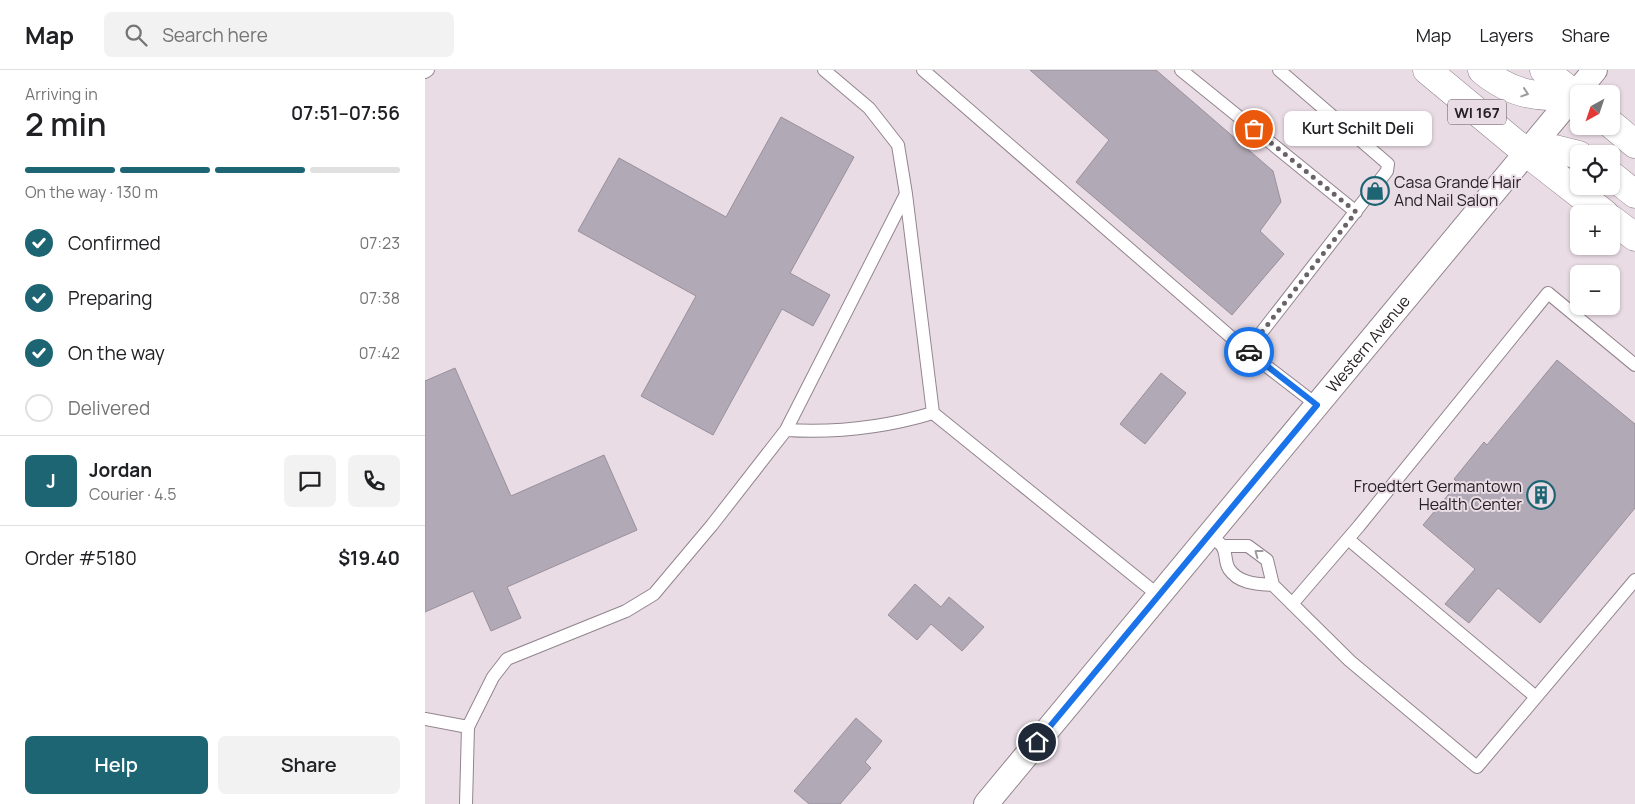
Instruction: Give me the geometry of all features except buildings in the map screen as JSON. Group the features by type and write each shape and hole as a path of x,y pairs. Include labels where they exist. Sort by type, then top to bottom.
{"main road":[{"name":"WI 167","path":"1427,70 1593,205"},
{"path":"1482,70 1500,82 1532,95 1553,98 1570,97"},
{"path":"1544,70 1570,90"},
{"path":"1620,132 1635,144"},
{"path":"1527,153 1555,149 1570,153"},
{"path":"1620,182 1635,194"},
{"path":"1620,226 1635,237"}],"street":[{"name":"Western Avenue","path":"1585,85 1595,70"},
{"name":"Western Avenue","path":"986,804 1158,596 1216,540 1317,405 1570,104"}],"lane":[{"path":"825,70 869,108 898,145 906,194 933,413 1158,596"},
{"path":"923,70 1247,351 1317,405"},
{"path":"1181,70 1356,212"},
{"path":"1247,351 1387,171 1388,164 1279,70"},
{"path":"466,804 468,727 493,676 507,659 626,611 654,594 786,430 906,194"},
{"path":"1292,604 1348,539 1548,292 1635,365"},
{"path":"786,430 819,432 909,420 933,413"},
{"path":"1348,539 1537,697"},
{"path":"1216,540 1229,570 1248,584 1273,585"},
{"path":"1216,540 1248,546 1267,560 1273,585 1292,604 1350,661 1477,767 1635,580"},
{"path":"425,719 468,727"}],"way so far":[{"path":"1249,352 1247,351 1356,212 1254,129"}],"place":[{"name":"Kurt Schilt Deli","path":"1254,129"},
{"name":"Casa Grande Hair And Nail Salon","path":"1375,191"},
{"name":"Froedtert Germantown Health Center","path":"1541,495"}],"route":[{"path":"1037,742 1317,405 1249,352"}]}
